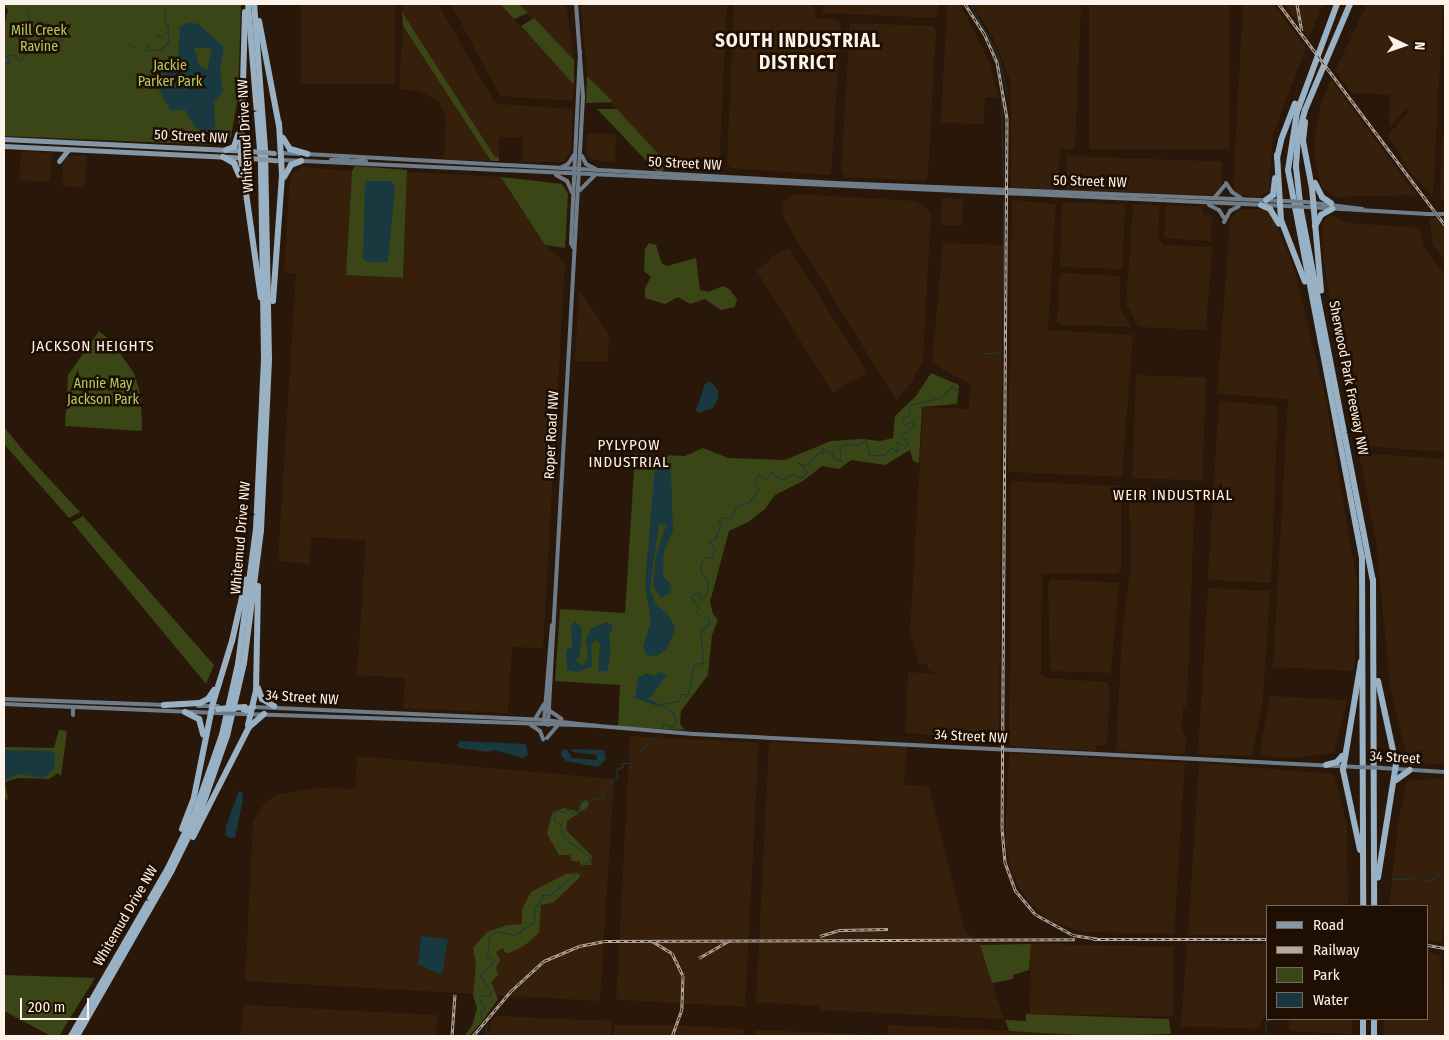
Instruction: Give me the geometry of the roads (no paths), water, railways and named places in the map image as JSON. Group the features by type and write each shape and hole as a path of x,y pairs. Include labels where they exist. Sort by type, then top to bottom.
{"highway":[{"path":"247,4 240,154 245,195 267,314"},
{"name":"Whitemud Drive NW","path":"71,1036 170,869 195,812 227,716 246,617 256,529 267,314 260,162 247,4"},
{"path":"254,4 279,123 288,147 307,154"},
{"name":"Whitemud Drive NW","path":"77,1036 200,813 227,736 244,663 257,570 266,458 265,150 254,4"},
{"name":"Sherwood Park Freeway NW","path":"1336,4 1294,122 1288,170 1359,534 1365,618 1360,767 1363,877"},
{"name":"Sherwood Park Freeway NW","path":"1350,4 1300,124 1296,167 1299,202 1370,555 1378,768 1375,905"},
{"path":"1313,306 1285,234 1273,212 1263,203 1274,192 1278,155 1286,124 1314,64"},
{"path":"1318,78 1304,125 1310,172 1310,205 1315,229 1324,326"},
{"path":"241,122 235,145 225,154 234,163 245,195"},
{"path":"279,123 278,156 282,185"},
{"path":"1278,155 1285,234"},
{"path":"267,314 282,185 288,168 301,161"},
{"path":"1310,172 1317,190 1331,206 1318,218 1315,229"},
{"path":"170,869 194,797 202,756 243,595 256,529"},
{"path":"245,733 252,710 257,672 257,570"},
{"path":"1363,905 1363,877 1343,766 1344,752 1359,678 1365,618"},
{"path":"1375,657 1396,769 1380,852 1375,905"},
{"path":"164,705 196,704 208,699 225,663"},
{"path":"257,672 262,699 274,706"},
{"path":"215,709 252,710"},
{"path":"185,712 202,724 202,756"},
{"path":"170,869 198,829 245,733 252,722 264,714"},
{"path":"1326,765 1339,761 1344,752"},
{"path":"1394,786 1400,775 1410,770"},
{"path":"1363,1020 1363,1036"},
{"path":"1374,1020 1374,1036"}],"main road":[{"name":"Roper Road NW","path":"546,722 549,708 552,625 581,154 583,89 576,4"},
{"name":"Roper Road NW","path":"574,247 573,196 580,51"},
{"name":"50 Street NW","path":"4,139 180,148 225,154"},
{"name":"50 Street NW","path":"4,146 169,154 240,154 250,151 314,162 551,173 580,172 1242,205 1283,204"},
{"path":"169,154 171,150 180,148"},
{"path":"59,161 63,152 72,149"},
{"path":"556,169 568,164 576,150"},
{"name":"50 Street NW","path":"240,154 251,158 307,154 556,169 574,172"},
{"path":"581,154 586,164 600,173"},
{"path":"314,162 350,158"},
{"path":"349,163 391,160"},
{"path":"551,173 567,181 573,196"},
{"path":"579,195 589,178 600,173"},
{"name":"50 Street NW","path":"600,173 1213,198 1263,203 1445,214"},
{"path":"1213,198 1221,194 1226,183 1232,192 1246,200"},
{"path":"1204,203 1219,210 1224,220 1230,211 1242,205"},
{"name":"Roper Road NW","path":"546,722 546,694 552,625"},
{"path":"534,720 541,712 546,694"},
{"path":"4,699 164,705 215,709"},
{"path":"73,707 79,703"},
{"path":"4,704 185,712 215,709"},
{"name":"34 Street NW","path":"252,710 274,706 534,720 558,725 598,726 675,733 1343,766"},
{"path":"73,707 73,715 82,708"},
{"path":"549,708 556,718 574,722"},
{"name":"34 Street NW","path":"252,710 264,714 529,724 574,722 598,726"},
{"path":"529,724 540,731 545,739 558,725"},
{"name":"34 Street","path":"1343,766 1444,772"}],"water":[{"path":"188,22 198,24 224,47 220,70 223,92 214,103 215,128 206,132 196,128 185,110 170,110 156,85 159,78 178,58 180,27","holes":["194,48 212,48 207,70 199,65"]},
{"path":"368,181 391,181 395,186 388,262 367,262 363,259 365,184"},
{"path":"710,381 718,390 718,398 713,408 698,413 696,410 705,384"},
{"path":"655,466 668,467 671,475 673,531 664,551 663,576 672,586 669,588 671,593 661,598 653,586 656,556 666,525 659,524 650,588 655,603 669,616 675,629 667,649 657,656 646,655 643,646 651,622 645,585"},
{"path":"575,621 582,628 580,655 576,660 582,666 588,659 586,640 590,629 607,622 613,626 609,637 611,652 607,672 598,670 600,644 595,639 591,646 592,667 577,672 567,670 566,650 572,648 571,627"},
{"path":"659,672 667,674 650,698 646,698 663,708 635,698 638,678 647,673 654,676"},
{"path":"460,741 526,744 528,755 523,758 494,750 487,752 460,748 457,745"},
{"path":"562,749 567,750 572,758 597,760 597,755 573,752 571,749 604,750 606,759 598,767 566,761 561,755"},
{"path":"4,750 50,751 55,754 54,769 44,778 19,774 4,780"},
{"path":"239,791 242,792 243,799 235,838 230,838 225,835 226,826"},
{"path":"421,936 448,939 442,975 418,964"}],"waterway":[{"path":"22,59 27,51 38,51 43,42 60,42 62,38 59,33 50,36 53,29 46,32 46,23 36,21 38,30 26,27 29,19 25,4"},
{"path":"970,4 998,55 1007,94"},
{"path":"164,16 165,12"},
{"path":"160,49 168,43 168,27 164,19"},
{"path":"162,37 167,32"},
{"path":"155,34 161,37"},
{"path":"147,44 149,50"},
{"path":"132,46 137,48"},
{"path":"151,50 157,49"},
{"path":"143,51 148,50"},
{"path":"4,63 10,63 7,56 14,54 17,59 21,60"},
{"path":"137,80 147,81"},
{"path":"151,82 156,84"},
{"path":"1001,95 1003,186"},
{"path":"1003,201 1003,345"},
{"path":"990,353 1000,352"},
{"path":"982,353 989,353"},
{"path":"662,729 663,723 672,727 676,723 674,714 661,704 678,701 681,694 688,694 694,664 703,663 700,631 708,625 709,619 696,613 698,605 690,596 699,591 701,600 707,592 708,580 702,575 700,566 704,557 711,558 715,549 708,540 715,539 721,525 718,522 722,517 731,519 736,507 749,502 758,490 755,480 758,474 766,480 771,471 780,480 793,474 801,478 807,472 799,463 805,465 819,452 822,453 823,448 827,452 833,452 831,456 840,461 840,448 846,443 857,445 866,440 869,455 885,455 890,447 897,451 897,442 905,446 909,443 900,434 907,432 914,425 912,421 904,424 901,419 909,415 910,405 941,397 952,386 959,391"},
{"path":"657,737 661,735"},
{"path":"638,756 642,748 654,738"},
{"path":"599,798 603,798 603,790 617,777 616,769 623,767 621,763 629,763 632,769"},
{"path":"580,865 589,861 590,857 562,837 561,825 554,820 555,809 561,812 567,809 572,813 581,811 579,800 597,799"},
{"path":"1392,879 1431,880 1445,869"},
{"path":"482,1018 480,1012 485,1008 479,999 482,995 489,996 491,991 480,976 494,961 487,956 489,936 497,931 515,935 534,922 535,908 543,895 550,895 575,874"},
{"path":"1266,1036 1265,1022 1268,1020"},
{"path":"485,1036 487,1025"}],"railway":[{"path":"965,4 984,33 997,62 1007,118 1002,828 1005,862 1015,890 1035,914 1073,935 1099,939"},
{"path":"1279,4 1445,225"},
{"path":"1297,4 1302,31"},
{"path":"820,936 840,930 888,929"},
{"path":"473,1036 511,991 544,961 579,946 604,941 1075,939"},
{"path":"1093,939 1266,939"},
{"path":"652,941 672,953 683,976 682,1009 672,1036"},
{"path":"699,958 729,941"},
{"path":"1429,945 1445,948"},
{"path":"452,1036 455,994"}],"district":[{"name":"SOUTH INDUSTRIAL DISTRICT","path":"798,52"},
{"name":"JACKSON HEIGHTS","path":"93,347"},
{"name":"PYLYPOW INDUSTRIAL","path":"629,454"},
{"name":"WEIR INDUSTRIAL","path":"1173,496"}],"park label":[{"name":"Mill Creek Ravine","path":"39,40"},
{"name":"Jackie Parker Park","path":"170,74"},
{"name":"Annie May Jackson Park","path":"103,392"}]}
